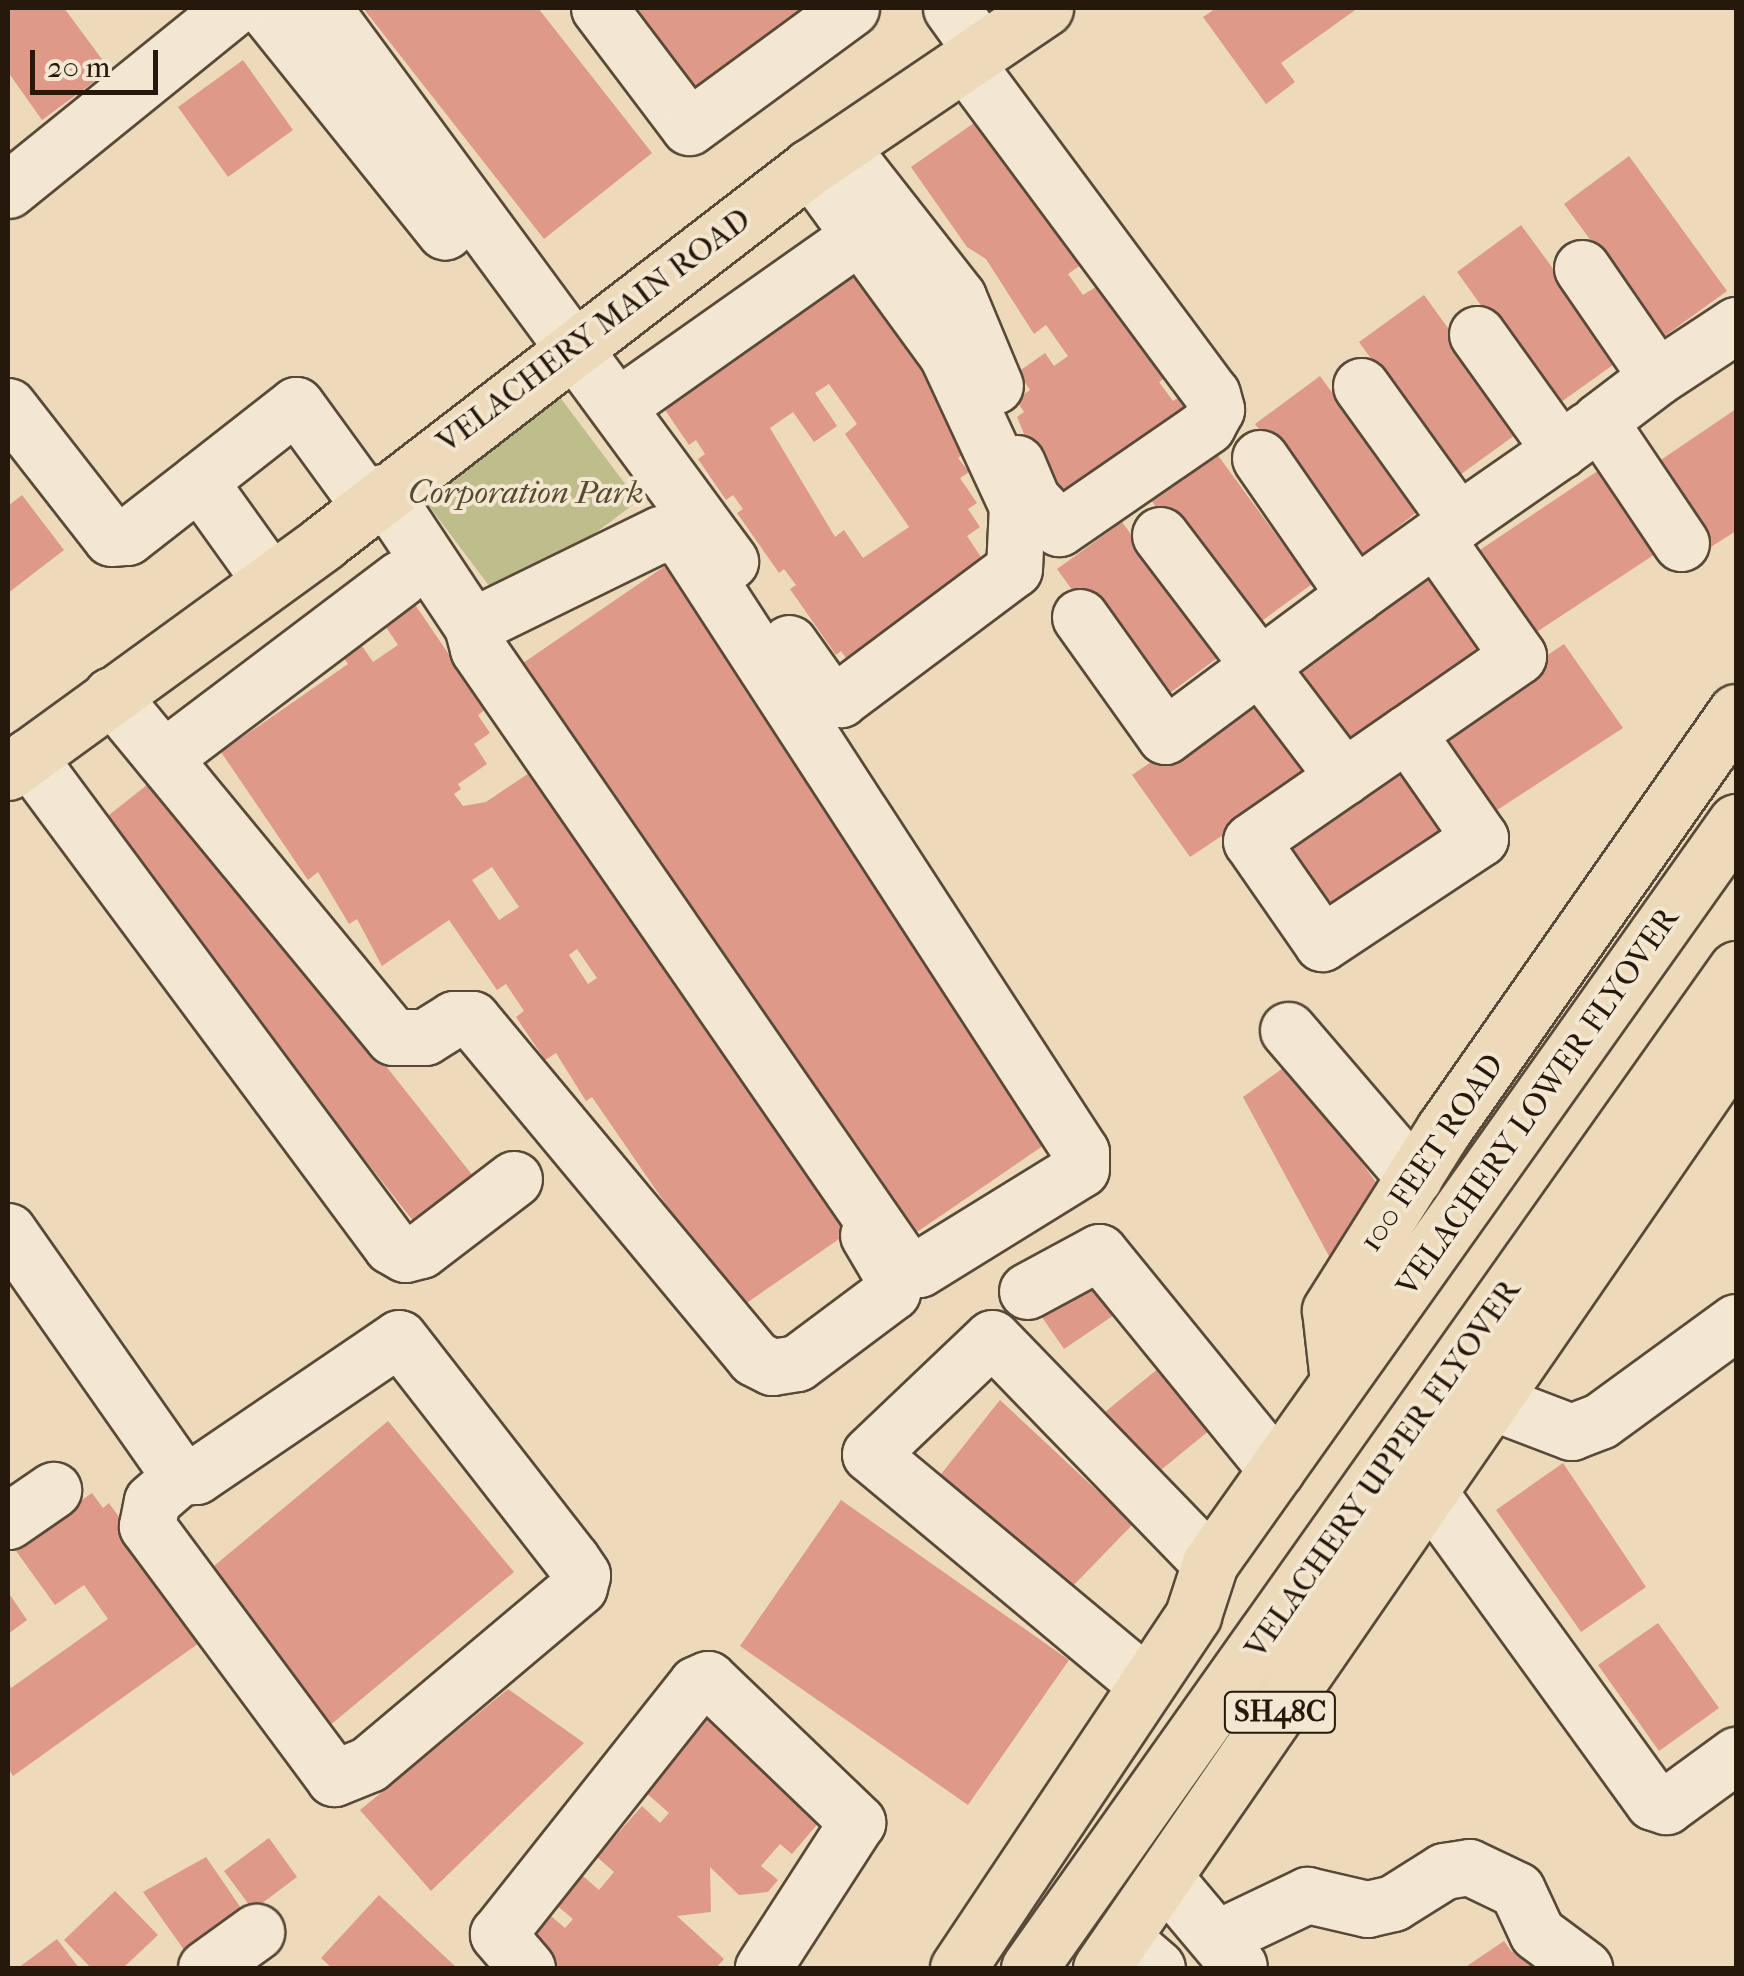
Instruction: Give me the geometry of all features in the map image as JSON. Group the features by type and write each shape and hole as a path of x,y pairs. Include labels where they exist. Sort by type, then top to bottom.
{"main road":[{"name":"VELACHERY MAIN ROAD","path":"18,765 270,580 825,157 1046,8"},
{"name":"100 FEET ROAD","path":"1338,1382 1330,1310 1414,1178 1736,712"},
{"name":"VELACHERY LOWER FLYOVER","path":"1338,1382 1736,822"},
{"name":"VELACHERY UPPER FLYOVER","path":"1029,1968 1736,969"},
{"name":"SH48C","path":"1127,1958 1164,1877 1736,1046"},
{"path":"958,1968 1193,1615 1210,1563 1338,1382"}],"street":[{"path":"8,190 233,8"},
{"path":"265,8 561,355 618,406 832,699 916,645 1011,575 1016,506 947,356 860,235 825,157"},
{"path":"322,8 561,355"},
{"path":"599,8 689,127 851,8"},
{"path":"825,157 958,298 1032,500 1059,528 1207,426 1216,410 1212,394 974,56 951,8"},
{"path":"618,406 860,235"},
{"path":"1582,268 1657,377"},
{"path":"1080,616 1165,736 1657,377 1736,325"},
{"path":"1477,334 1681,543"},
{"path":"1361,386 1518,656 1251,841 1322,944 1480,838 1407,733"},
{"path":"8,406 118,541 296,404 368,505 472,626 478,649 902,1263 919,1270 1081,1169 1081,1152 682,538 660,534 472,626"},
{"path":"1260,458 1355,595"},
{"path":"199,481 270,580"},
{"path":"111,695 393,1036 425,1038 454,1019 472,1019 754,1358 772,1367 797,1363 892,1292 886,1260 401,578 368,505"},
{"path":"1160,535 1344,777"},
{"path":"163,758 401,578"},
{"path":"18,765 391,1246 405,1254 421,1250 514,1179"},
{"path":"1288,1030 1414,1178"},
{"path":"8,1232 180,1477"},
{"path":"1028,1291 1099,1252 1277,1470"},
{"path":"1490,1401 1572,1432 1600,1421 1736,1322"},
{"path":"399,1338 572,1560 582,1575 579,1588 369,1764 334,1778 147,1526 152,1501 180,1477 196,1476 399,1338"},
{"path":"1146,1684 870,1454 992,1338 1210,1563"},
{"path":"1444,1474 1653,1802 1666,1806 1736,1756"},
{"path":"8,1520 53,1490"},
{"path":"527,1968 498,1934 696,1684 708,1679 857,1822 783,1959"},
{"path":"1164,1877 1230,1953 1307,1895 1368,1909 1393,1904 1444,1871 1469,1867 1517,1890 1537,1934 1584,1968"},
{"path":"206,1968 256,1932"}],"green space":[{"name":"Corporation Park","path":"550,384 638,501 502,603 414,486"}],"building":[{"path":"8,8 64,8 110,70 42,120 8,72"},
{"path":"363,8 538,8 652,153 544,239"},
{"path":"633,8 825,8 703,100"},
{"path":"1216,8 1358,8 1281,63 1295,82 1266,104 1203,17"},
{"path":"243,60 293,130 228,177 178,107"},
{"path":"991,111 1092,257 1068,274 1083,295 1107,280 1137,341 1145,335 1172,373 1159,382 1173,401 1185,393 1202,416 1051,499 1017,417 1024,412 1016,400 1030,390 1018,372 1045,353 1054,366 1068,356 1046,325 1034,334 986,259 967,247 911,167"},
{"path":"1629,156 1727,291 1662,338 1564,204"},
{"path":"1521,225 1620,360 1554,407 1457,272"},
{"path":"865,268 968,416 950,428 966,452 958,458 969,472 960,478 977,503 968,509 980,527 967,536 993,575 855,671 841,651 836,655 790,589 796,585 784,569 779,573 737,513 743,509 733,495 726,500 698,459 705,454 696,440 689,445 663,407","holes":["829,384 857,424 845,434 909,527 863,558 844,530 835,537 770,428 793,412 814,442 837,426 815,393"]},
{"path":"1424,295 1522,430 1457,477 1359,342"},
{"path":"1320,376 1418,511 1358,559 1255,424"},
{"path":"1736,409 1736,531 1703,552 1646,470"},
{"path":"1214,450 1312,584 1247,632 1149,497"},
{"path":"1608,464 1666,547 1532,635 1474,554"},
{"path":"22,495 64,550 8,593 8,506"},
{"path":"1122,522 1220,656 1155,704 1057,569"},
{"path":"665,566 1053,1139 911,1236 523,663"},
{"path":"1423,568 1482,651 1347,740 1290,658"},
{"path":"414,603 486,709 478,715 490,733 474,744 487,764 458,784 461,789 454,794 463,806 486,802 535,769 852,1230 738,1309 592,1097 586,1101 556,1053 545,1060 516,1017 524,1011 506,984 497,990 449,920 382,966 357,919 349,924 318,872 308,880 221,752 348,664 344,658 362,646 373,662 398,645 384,624","holes":["492,867 519,907 499,920 472,880","577,949 597,978 588,984 569,955"]},
{"path":"1564,644 1623,728 1488,816 1430,734"},
{"path":"1266,684 1324,768 1190,857 1132,775"},
{"path":"1401,756 1460,841 1325,929 1267,846"},
{"path":"157,777 473,1176 414,1222 99,823"},
{"path":"1290,1063 1381,1189 1330,1258 1243,1097"},
{"path":"1091,1268 1120,1311 1064,1349 1035,1307"},
{"path":"1165,1363 1216,1425 1156,1474 1105,1412"},
{"path":"1000,1400 1133,1524 1070,1589 938,1478"},
{"path":"388,1421 514,1572 328,1727 202,1576"},
{"path":"1563,1463 1646,1587 1581,1632 1496,1510"},
{"path":"92,1493 103,1508 109,1503 206,1638 13,1776 8,1768 8,1682 11,1688 108,1619 84,1585 55,1605 16,1551 34,1539 27,1531 75,1497 79,1502"},
{"path":"841,1500 1069,1660 968,1805 740,1646"},
{"path":"8,1592 27,1620 8,1634"},
{"path":"1658,1623 1719,1708 1659,1751 1598,1665"},
{"path":"508,1689 584,1743 431,1891 360,1810"},
{"path":"715,1708 832,1807 792,1854 780,1844 761,1866 778,1880 768,1892 739,1895 710,1867 711,1912 677,1916 724,1959 716,1968 553,1968 518,1940 544,1910 565,1928 573,1919 549,1899 575,1869 599,1890 614,1872 597,1857 642,1806 660,1823 669,1813 644,1791"},
{"path":"269,1838 297,1877 253,1910 224,1871"},
{"path":"206,1857 252,1924 192,1961 143,1892"},
{"path":"115,1891 158,1935 123,1968 91,1968 64,1940"},
{"path":"379,1895 457,1968 332,1968 321,1958"},
{"path":"57,1939 79,1968 18,1968"},
{"path":"1504,1941 1512,1952 1527,1942 1546,1968 1464,1968"}]}
